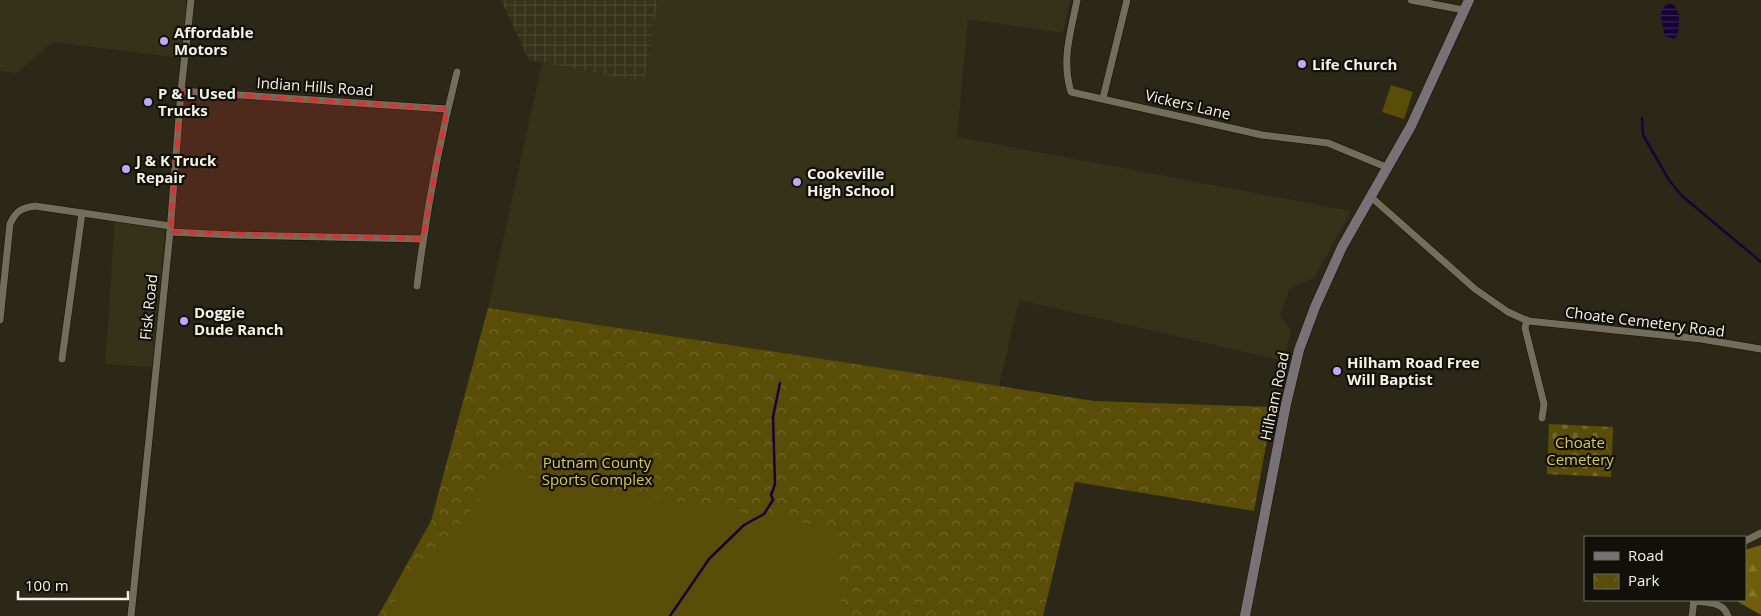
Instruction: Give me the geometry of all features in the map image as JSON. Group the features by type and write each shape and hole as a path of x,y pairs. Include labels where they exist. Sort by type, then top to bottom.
{"main road":[{"name":"Hilham Road","path":"1245,616 1286,404 1299,350 1342,248 1372,197 1386,167 1411,126 1469,0"}],"street":[{"name":"Fisk Road","path":"131,616 191,0"},
{"name":"Vickers Lane","path":"1077,0 1066,58 1071,92 1262,135 1328,143 1386,167"},
{"path":"1104,98 1127,0"},
{"path":"1411,0 1464,10"},
{"path":"417,286 423,239 447,109 457,72"},
{"name":"Indian Hills Road","path":"181,91 447,109"},
{"name":"Choate Cemetery Road","path":"1372,197 1475,289 1508,312 1527,320 1584,328 1701,339 1761,349"},
{"path":"0,320 10,224 15,213 23,208 35,206 170,229 215,234 423,239"},
{"path":"62,359 82,213"},
{"path":"1527,320 1525,328 1544,404 1542,418"},
{"path":"1746,541 1761,533"},
{"path":"1692,616 1694,601 1719,605 1725,608 1728,616"}],"highlighted area":[{"path":"181,91 447,109 423,239 170,232"}],"shaded area":[{"path":"0,0 187,0 181,58 53,42 16,73 0,71"},
{"path":"501,0 658,0 644,82 529,60"},
{"name":"Cookeville High School","path":"658,0 1070,0 1063,33 968,19 957,137 1351,211 1314,278 1289,289 1280,315 1291,331 1284,361 1019,300 999,386 488,308 542,63 644,81"},
{"path":"1670,3 1676,8 1679,17 1678,32 1674,39 1665,36 1661,17 1663,9"},
{"path":"115,220 165,229 152,367 105,364"}],"green space":[{"path":"1391,85 1413,92 1404,119 1382,112"},
{"name":"Putnam County Sports Complex","path":"488,308 1094,401 1273,407 1254,511 1075,482 1043,616 378,616 431,521"},
{"name":"Choate Cemetery","path":"1549,424 1613,427 1611,477 1547,474"},
{"path":"500,473 833,528 842,616 386,616 409,577 434,558"},
{"path":"1761,545 1761,615 1737,601 1746,601 1746,550"}],"waterway":[{"path":"1642,118 1643,135 1669,180 1682,196 1761,262"},
{"path":"670,616 709,559 744,525 764,514 773,500 771,495 775,484 773,417 780,383"}],"place":[{"name":"Affordable Motors","path":"164,41"},
{"name":"Life Church","path":"1302,64"},
{"name":"P & L Used Trucks","path":"148,102"},
{"name":"J & K Truck Repair","path":"126,169"},
{"name":"Cookeville High School","path":"797,182"},
{"name":"Doggie Dude Ranch","path":"184,321"},
{"name":"Hilham Road Free Will Baptist","path":"1337,371"}]}
